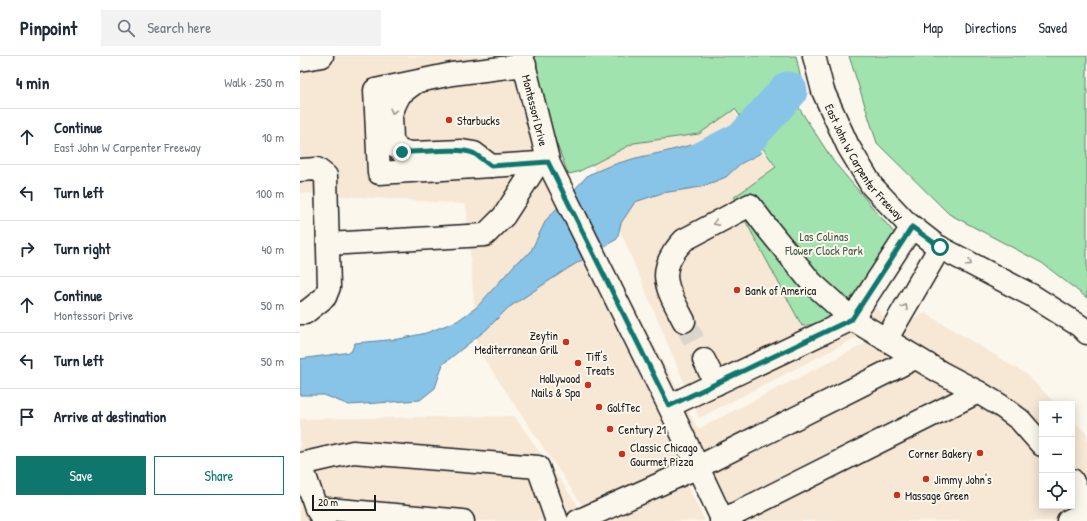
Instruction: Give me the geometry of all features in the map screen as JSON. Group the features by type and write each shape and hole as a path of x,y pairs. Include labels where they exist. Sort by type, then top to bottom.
{"main road":[{"path":"300,60 322,56"},
{"name":"East John W Carpenter Freeway","path":"814,56 823,91 848,146 872,186 906,222 940,247 1031,295 1080,326 1087,333"},
{"path":"524,60 375,90 379,173 491,166 546,166"},
{"name":"Montessori Drive","path":"524,60 546,166 669,406 722,521"},
{"path":"416,82 400,94 391,115 392,140 397,148 402,152 413,153 462,151 474,154 491,166"},
{"path":"328,244 485,235 504,216 535,168 546,166"},
{"path":"300,170 317,169 326,176 329,287 325,297 305,313 300,313"},
{"path":"684,321 670,293 665,276 669,261 684,240 750,205 811,282 852,319 915,358 1001,406 1020,420 1039,442"},
{"path":"669,406 852,319 912,227"},
{"path":"886,340 940,247"},
{"path":"578,521 698,467 915,358"},
{"path":"704,360 716,384"},
{"path":"722,521 978,392"},
{"path":"463,521 320,514 301,464 353,452 538,467 557,521"},
{"path":"1068,521 1087,511 1075,486"}],"shaded area":[{"path":"300,56 503,56 698,429 925,313 1026,374 1053,401 1039,401 1039,509 1075,509 1075,422 1087,434 1087,521 712,521 689,478 593,521 478,350 466,204 300,193"},
{"path":"694,56 887,322 699,418 552,68"},
{"path":"514,416 589,521 300,521 300,419"},
{"path":"686,484 705,521 602,521"}],"green space":[{"name":"Las Colinas Flower Clock Park","path":"524,56 796,56 804,94 799,108 834,162 896,235 852,319 802,326 733,198 776,167 735,109 699,134 634,143 578,172 568,174"},
{"path":"849,56 1087,56 1087,298 1042,263 949,214 877,143"}],"water":[{"path":"740,124 761,153 740,164 726,177 701,187 662,193 635,202 621,223 617,239 567,269 508,308 487,329 443,364 435,388 420,400 349,405 324,395 300,395 300,359 351,352 355,343 399,339 426,333 457,321 477,307 518,261 530,253 546,220 588,175 609,166 636,158 691,145 714,143"}],"waterway":[{"path":"702,161 745,139 788,91"}],"tunnel":[{"path":"684,321 704,360"}],"place":[{"name":"Starbucks","path":"449,120"},
{"name":"Bank of America","path":"737,290"},
{"name":"Zeytin Mediterranean Grill","path":"566,342"},
{"name":"Tiff's Treats","path":"578,363"},
{"name":"Hollywood Nails & Spa","path":"588,385"},
{"name":"GolfTec","path":"599,407"},
{"name":"Century 21","path":"610,429"},
{"name":"Corner Bakery","path":"980,453"},
{"name":"Classic Chicago Gourmet Pizza","path":"622,454"},
{"name":"Jimmy John's","path":"926,479"},
{"name":"Massage Green","path":"897,495"}],"route":[{"path":"402,152 462,151 474,154 491,166 548,162 669,406 852,319 912,227 936,246 940,247"}]}
